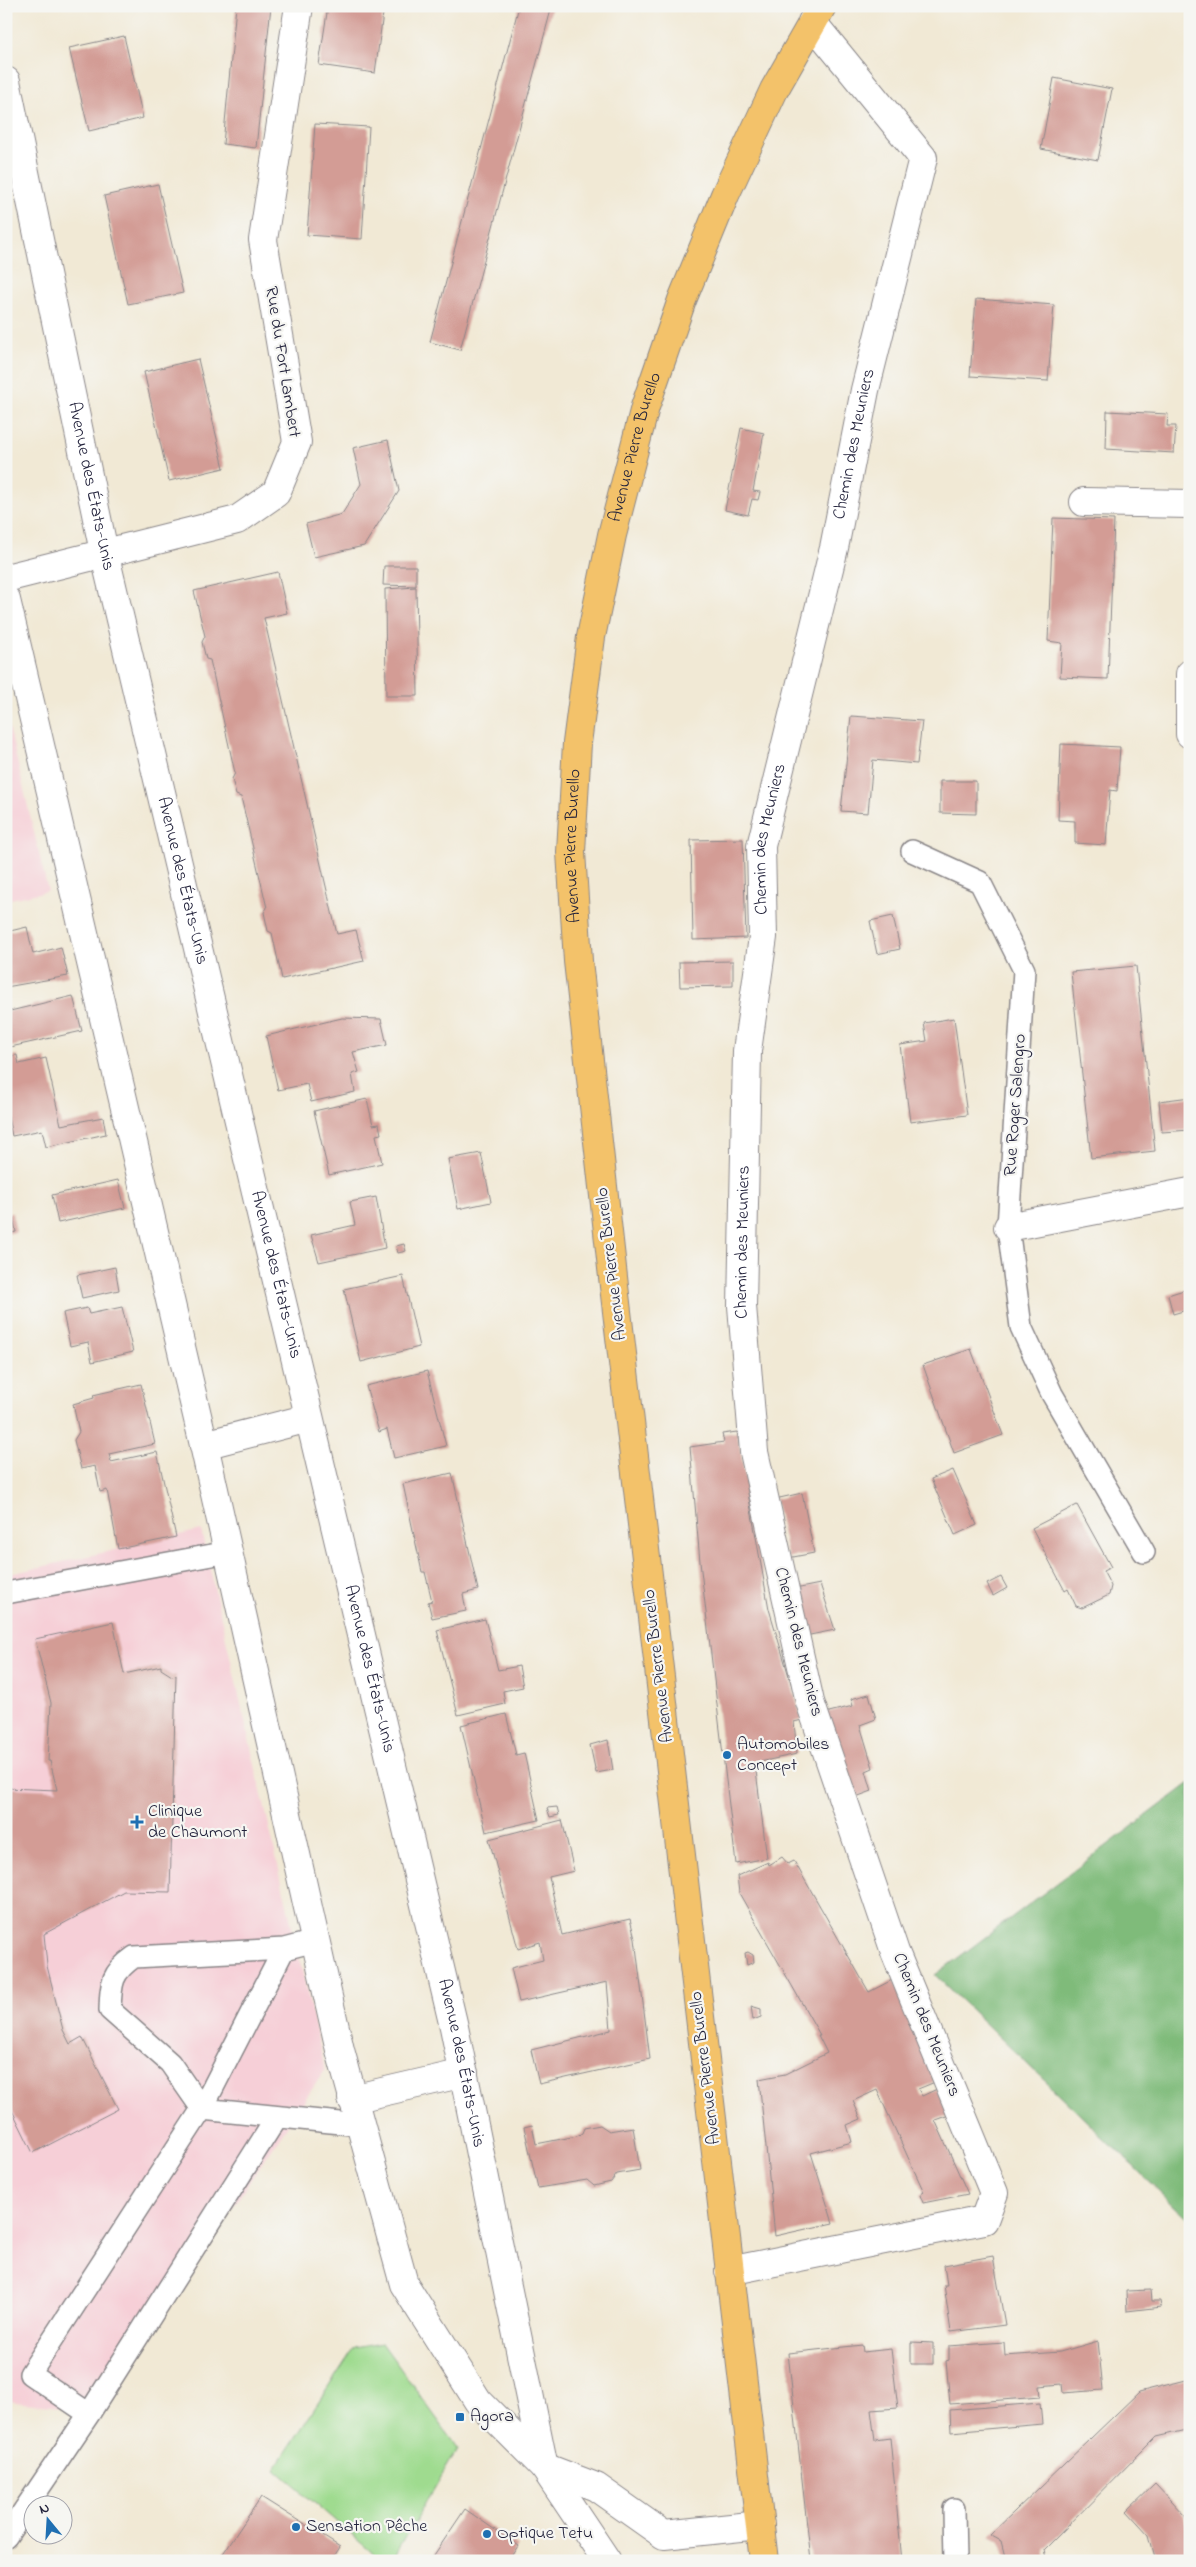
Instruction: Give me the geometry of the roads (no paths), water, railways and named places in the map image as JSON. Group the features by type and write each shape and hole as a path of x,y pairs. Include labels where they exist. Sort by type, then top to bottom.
{"main road":[{"name":"Avenue Pierre Burello","path":"764,2561 612,1266 578,961 571,852 578,744 591,637 612,535 645,407 682,300 725,195 774,90 817,14"}],"street":[{"name":"Rue du Fort Lambert","path":"6,578 238,520 276,494 296,442 263,240 299,6"},
{"name":"Chemin des Meuniers","path":"729,2271 984,2220 994,2193 895,1952 810,1702 754,1452 752,1432 742,1306 748,1051 763,937 761,846 834,548 865,390 924,158 817,14"},
{"name":"Avenue des États-Unis","path":"7,90 104,552 464,2073 544,2467"},
{"path":"1084,502 1190,504"},
{"name":"Avenue des États-Unis","path":"6,600 204,1445 352,2099 404,2284 478,2402 544,2467 607,2561"},
{"path":"1190,674 1190,734"},
{"path":"1008,1228 1190,1192"},
{"path":"204,1445 309,1418"},
{"path":"352,2099 464,2073"},
{"name":"Avenue des États-Unis","path":"544,2467 596,2486 664,2535 760,2525"}],"lane":[{"name":"Rue Roger Salengro","path":"912,851 980,882 1024,970 1008,1228 1021,1327 1052,1394 1144,1552"},
{"path":"6,1593 228,1552"},
{"path":"315,1941 284,1949 134,1957 118,1968 110,1988 110,2010 170,2063 202,2109 360,2125"},
{"path":"89,2414 30,2374 202,2109 284,1949"},
{"path":"6,2538 89,2414 277,2117"},
{"path":"954,2509 955,2561"}],"place":[{"name":"Automobiles Concept","path":"727,1755"},
{"name":"Clinique de Chaumont","path":"137,1822"},
{"name":"Agora","path":"460,2417"},
{"name":"Sensation Pêche","path":"296,2527"},
{"name":"Optique Tetu","path":"487,2534"}]}
